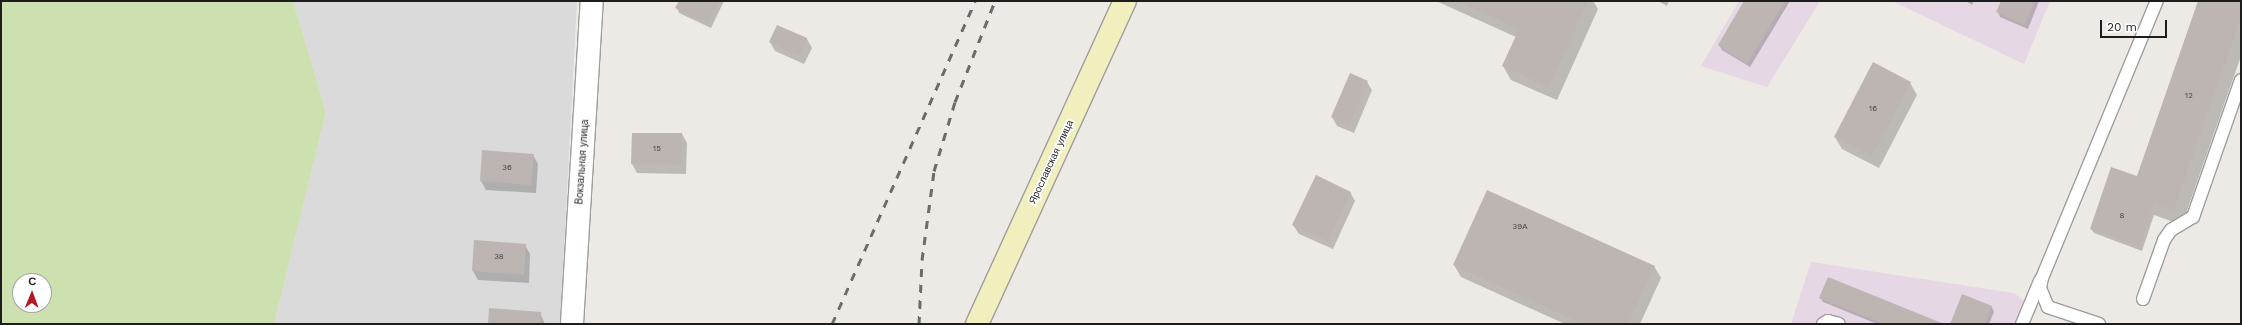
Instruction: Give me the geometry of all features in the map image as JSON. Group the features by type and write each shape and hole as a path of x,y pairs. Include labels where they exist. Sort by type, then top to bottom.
{"main road":[{"name":"Ярославская улица","path":"977,324 1125,1"}],"street":[{"name":"Вокзальная улица","path":"572,324 592,1"}],"lane":[{"path":"2022,324 2157,1"},
{"path":"2143,299 2164,240 2171,230 2193,217 2241,80"},
{"path":"2042,278 2040,288 2048,307 2098,324"},
{"path":"1823,324 1828,322 1839,324"}],"shaded area":[{"path":"293,1 577,1 560,324 274,324 326,112"},
{"path":"1739,1 1820,1 1767,87 1701,66"},
{"path":"1892,1 2050,1 2024,64"},
{"path":"1811,262 2014,293 2036,311 2029,324 1791,324"}],"green space":[{"path":"1,1 293,1 326,112 274,324 1,324"}],"building":[{"path":"679,1 720,1 708,24 675,8"},
{"path":"1457,1 1588,1 1549,87 1502,66 1519,29"},
{"path":"1744,1 1785,1 1747,64 1718,45"},
{"path":"2001,1 2035,1 2025,25 1996,12"},
{"path":"2198,1 2241,1 2241,17 2174,210 2154,204 2140,247 2090,229 2111,167 2137,176"},
{"path":"777,25 807,38 799,56 769,42"},
{"path":"1873,62 1911,82 1872,156 1834,137"},
{"path":"1350,73 1368,81 1349,125 1331,117"},
{"path":"632,133 682,133 682,165 631,164"},
{"path":"482,150 534,154 531,185 480,181"},
{"path":"1316,175 1351,192 1328,241 1292,225"},
{"path":"1487,190 1655,266 1628,324 1583,324 1453,265"},
{"path":"474,240 526,244 524,275 472,271"},
{"path":"1828,277 1944,324 1884,324 1819,298"},
{"path":"1962,294 1992,306 1985,324 1950,324"},
{"path":"489,308 541,312 540,324 488,324"}],"railway":[{"path":"832,324 975,1"},
{"path":"919,324 922,260 934,171 955,102 995,1"}]}
